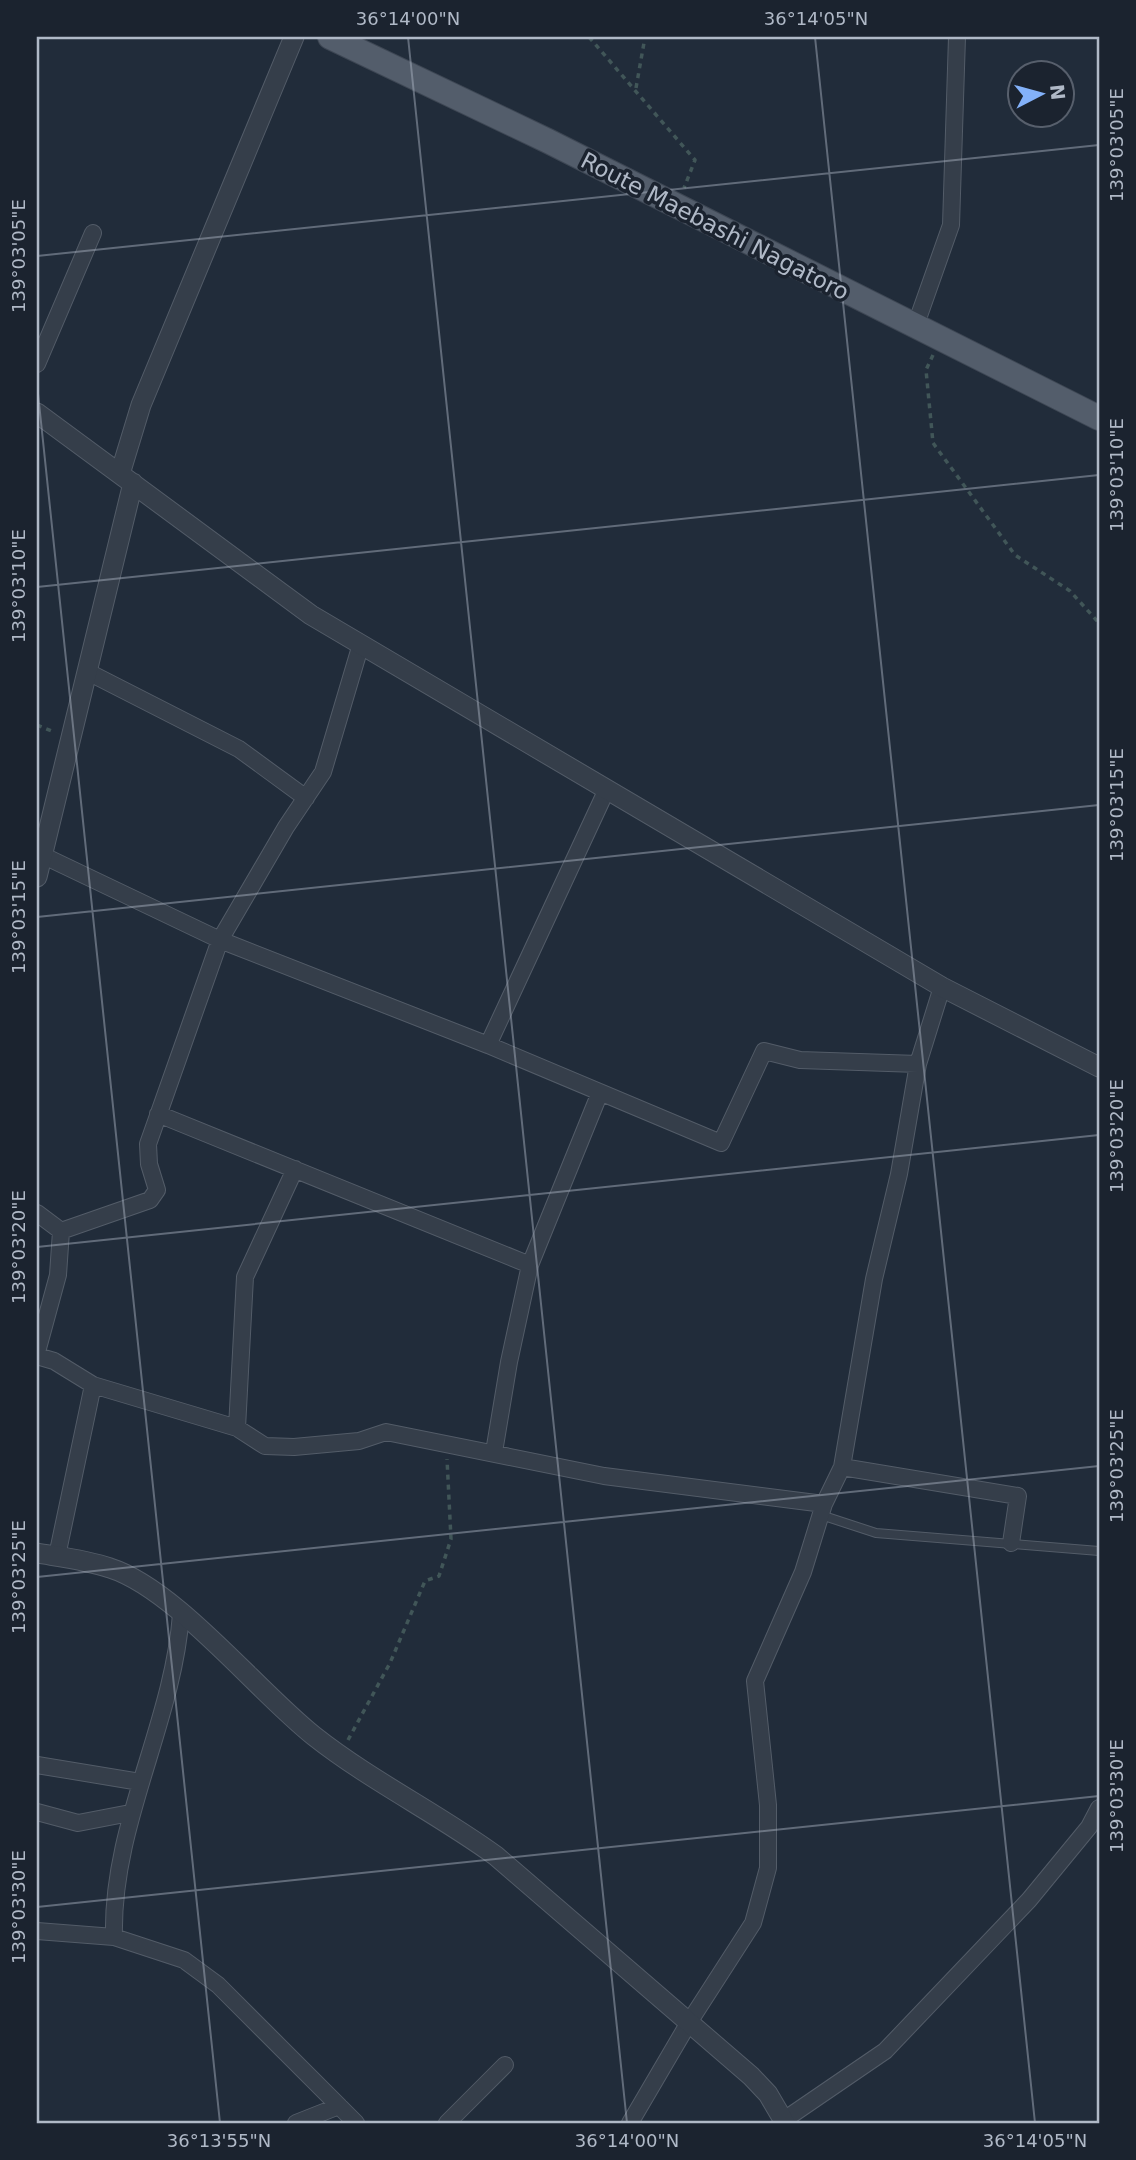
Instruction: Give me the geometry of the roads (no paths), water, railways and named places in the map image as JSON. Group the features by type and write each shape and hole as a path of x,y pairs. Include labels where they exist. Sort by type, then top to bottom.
{"main road":[{"name":"Route Maebashi Nagatoro","path":"330,37 548,141 1099,418"}],"street":[{"path":"37,877 88,672 141,405 294,37"},
{"path":"915,327 951,225 957,37"},
{"path":"37,364 93,233"},
{"path":"37,413 311,615 942,987 1099,1067"},
{"path":"61,1231 150,1200 157,1191 149,1164 148,1144 220,940 323,772 362,643"},
{"path":"88,672 239,749 306,797"},
{"path":"488,1045 607,789"},
{"path":"44,856 220,940 488,1045 599,1095 721,1143 764,1051 800,1060 918,1064"},
{"path":"630,2123 688,2024 753,1923 768,1868 768,1805 754,1690 768,1647 803,1572 822,1509 842,1466 874,1279 899,1174 918,1064 942,987"},
{"path":"494,1452 509,1362 530,1265 599,1095"},
{"path":"158,1114 530,1265"},
{"path":"237,1428 245,1277 295,1169"},
{"path":"37,1213 61,1231"},
{"path":"61,1231 58,1275 37,1354 54,1361 93,1385 237,1428 265,1446 294,1447 359,1441 386,1432 604,1476 822,1509"},
{"path":"57,1556 93,1385"},
{"path":"842,1466 1018,1496 1011,1543"},
{"path":"37,1553 111,1568 150,1590 181,1614 311,1734 340,1756 496,1856 751,2077 768,2094 784,2122 885,2051 1029,1900 1089,1827 1099,1808"},
{"path":"114,1937 113,1909 130,1813 178,1648 181,1614"},
{"path":"37,1765 139,1782"},
{"path":"37,1812 78,1823 130,1813"},
{"path":"37,1931 114,1937 184,1960 218,1985 356,2123"},
{"path":"447,2123 505,2065"},
{"path":"296,2123 339,2106"}],"lane":[{"path":"822,1509 876,1533 1099,1550"}]}
